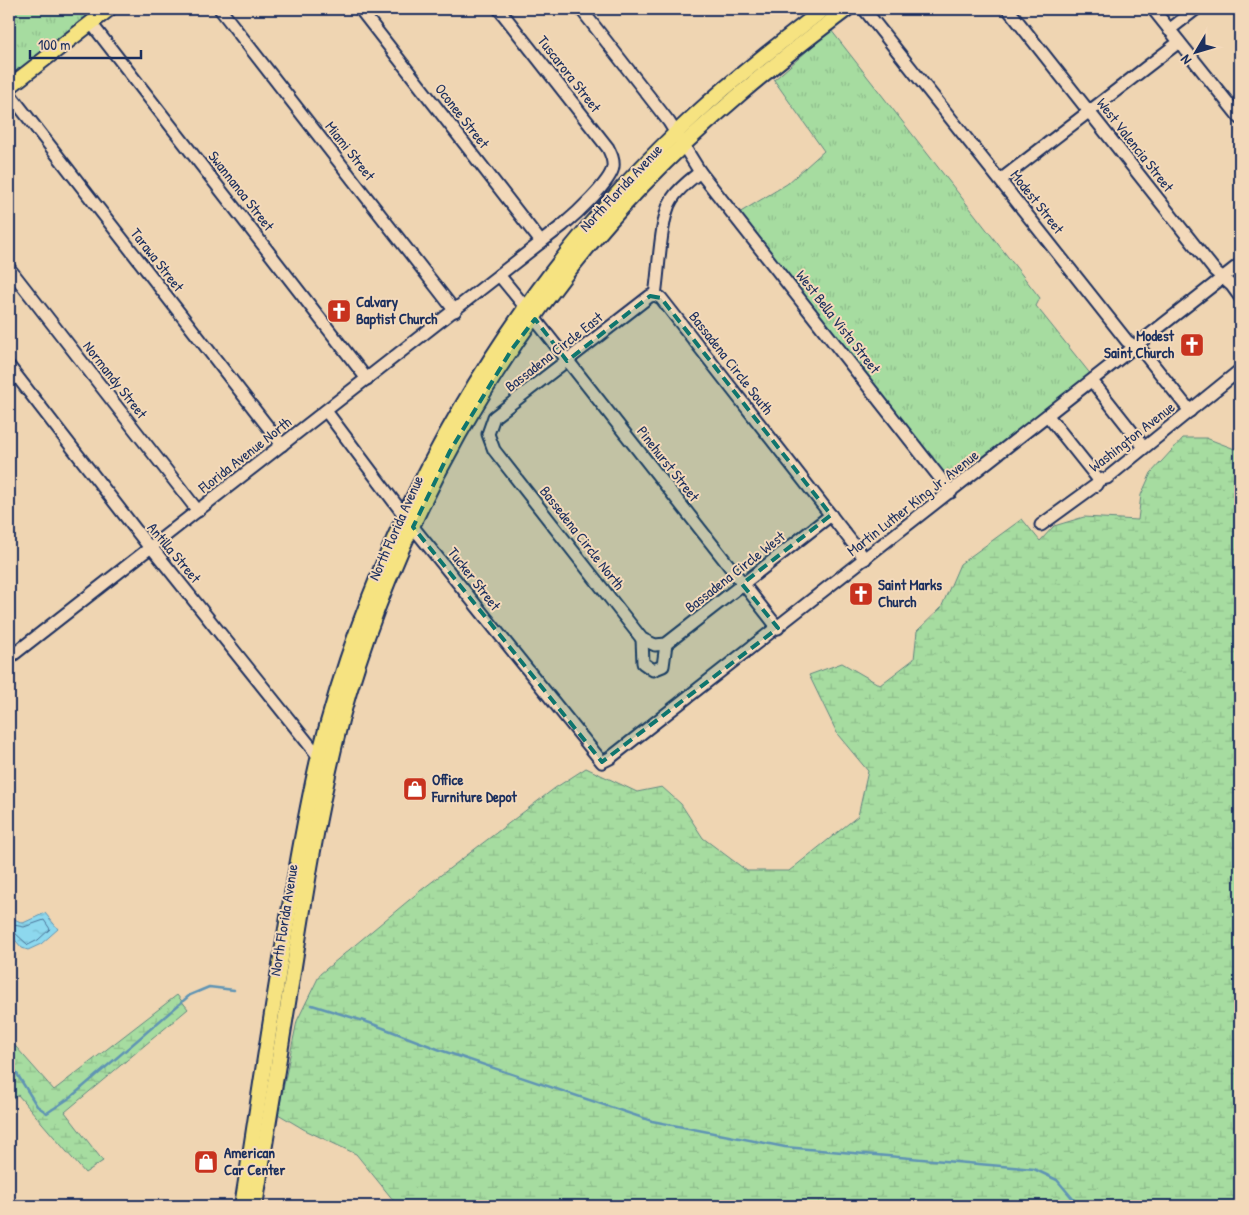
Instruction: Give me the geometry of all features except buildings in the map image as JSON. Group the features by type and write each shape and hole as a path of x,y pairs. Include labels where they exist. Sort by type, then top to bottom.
{"main road":[{"path":"9,87 109,9"},
{"name":"North Florida Avenue","path":"242,1206 280,964 300,849 319,757 356,632 404,515 461,408 530,314 679,140 736,78 824,9"},
{"name":"North Florida Avenue","path":"679,140 846,9"},
{"name":"North Florida Avenue","path":"255,1206 318,822 336,742 354,678 386,588 436,477 512,349 530,314"},
{"path":"318,822 316,802 336,713 333,706"},
{"path":"296,953 292,947 291,938 302,863 300,849"},
{"path":"275,1076 274,1051 285,973 280,964"},
{"path":"232,1206 235,1201 241,1164 251,1145"}],"street":[{"name":"Miami Street","path":"220,9 455,311"},
{"name":"Oconee Street","path":"360,9 541,242"},
{"name":"Tuscarora Street","path":"499,9 608,148 613,158 613,169 608,179 571,218 541,242"},
{"name":"West Bella Vista Street","path":"581,9 669,122 700,172 951,492"},
{"name":"Modest Street","path":"864,9 1127,341 1144,353 1190,411"},
{"name":"West Valencia Street","path":"1008,9 1209,264 1240,297"},
{"path":"1153,9 1240,118"},
{"path":"1170,30 1196,9"},
{"name":"Swannanoa Street","path":"91,23 367,379"},
{"path":"1003,183 1003,178 1179,42"},
{"name":"Tarawa Street","path":"9,93 282,445"},
{"path":"655,295 669,207 681,188 700,172"},
{"path":"499,275 541,242"},
{"name":"Martin Luther King Jr. Avenue","path":"602,762 610,758 778,628 1240,264"},
{"name":"Normandy Street","path":"9,268 198,511"},
{"name":"Florida Avenue North","path":"9,658 499,275"},
{"name":"Pinehurst Street","path":"499,275 778,628"},
{"name":"Bassadena Circle East","path":"490,443 489,429 494,417 650,296 655,295"},
{"name":"Bassadena Circle South","path":"655,295 661,298 865,559"},
{"name":"Antilla Street","path":"9,366 146,543 152,548 319,757"},
{"name":"Washington Avenue","path":"1041,525 1096,485 1099,480 1107,478 1240,372"},
{"path":"1092,381 1144,447"},
{"name":"Tucker Street","path":"326,411 413,527 595,756 602,762"},
{"path":"1048,416 1099,480"},
{"name":"Bassedena Circle North","path":"490,443 642,639 661,645"},
{"name":"Bassadena Circle West","path":"661,645 743,585 830,515"},
{"path":"642,639 643,663 653,670 663,666 661,645"}],"highlighted area":[{"path":"650,296 661,298 831,515 742,584 778,628 602,762 413,527 450,451 512,349 535,319 567,361"}],"green space":[{"path":"9,9 103,9 9,82"},
{"path":"831,30 1040,298 1036,306 1092,376 952,486 739,213 787,184 824,151 774,80"},
{"path":"1183,438 1206,438 1240,451 1240,1206 398,1206 356,1154 305,1130 278,1114 297,1021 320,974 420,891 555,788 586,768 637,792 662,787 681,804 703,838 747,871 789,871 858,816 868,771 838,735 809,675 842,663 880,685 914,659 917,631 941,608 960,564 1022,519 1040,541 1054,526 1084,517 1138,520 1141,495 1151,473"},
{"path":"177,995 188,1009 65,1112 103,1161 85,1173 18,1095 9,1102 9,1039 54,1090"}],"water":[{"path":"45,913 58,929 41,944 28,950 22,948 9,933 9,920 12,918 23,923"}],"waterway":[{"path":"9,1061 37,1106 47,1113 71,1097 190,995 209,987 234,990"},
{"path":"312,1005 370,1023 443,1051 652,1121 785,1147 1034,1169 1057,1180 1079,1206"}],"place":[{"name":"Calvary Baptist Church","path":"339,311"},
{"name":"Modest Saint Church","path":"1192,345"},
{"name":"Saint Marks Church","path":"861,594"},
{"name":"Office Furniture Depot","path":"415,789"},
{"name":"American Car Center","path":"206,1162"}]}
